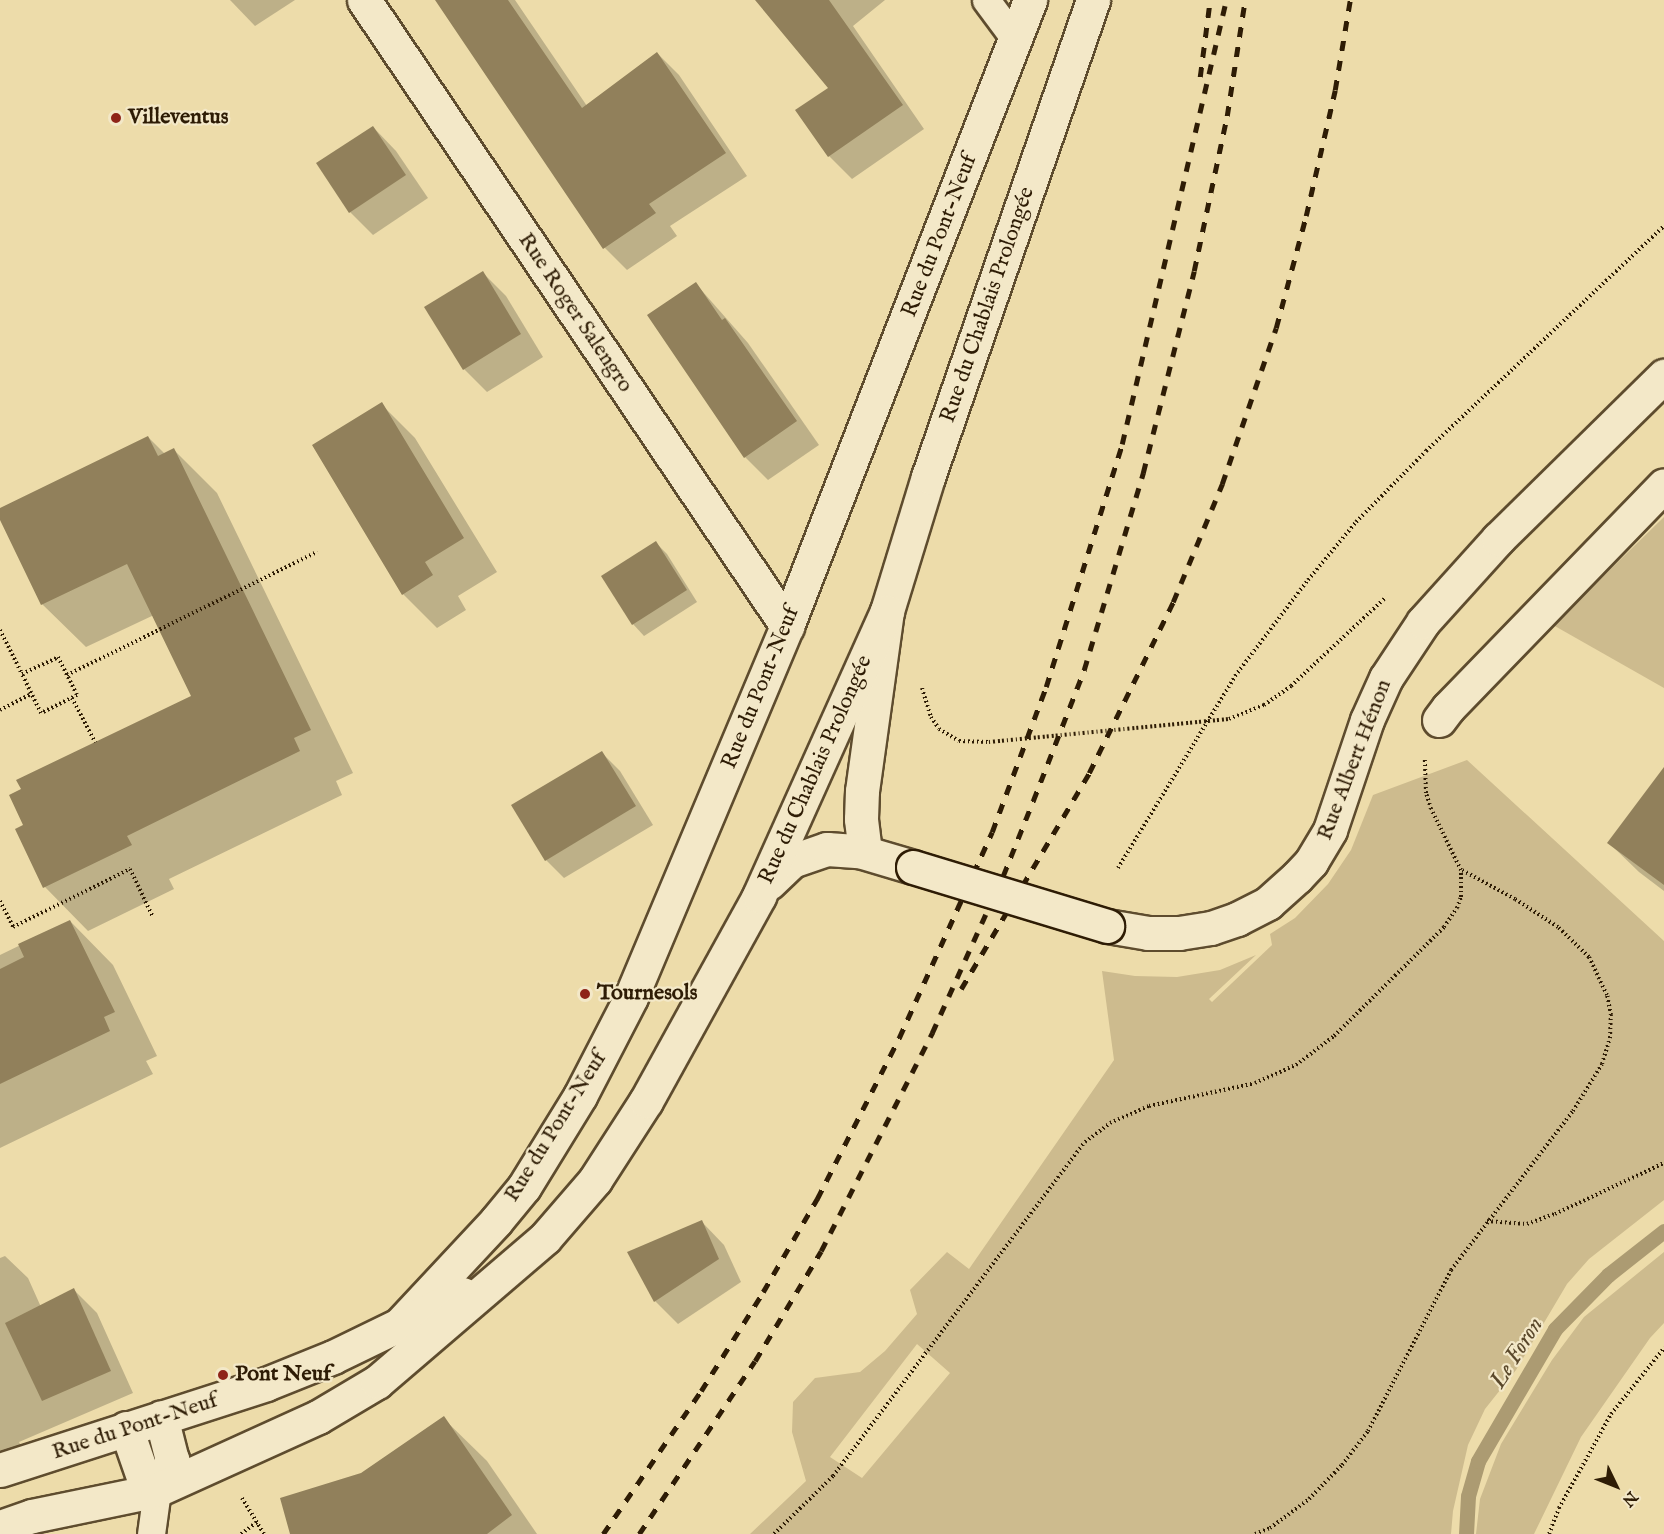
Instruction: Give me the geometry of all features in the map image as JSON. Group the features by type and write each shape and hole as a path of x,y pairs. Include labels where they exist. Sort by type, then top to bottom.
{"street":[{"name":"Rue Roger Salengro","path":"364,0 787,626"},
{"name":"Rue du Pont-Neuf","path":"400,1324 496,1221 524,1186 580,1096 648,960 787,626 1030,0"},
{"name":"Rue du Chablais Prolongée","path":"759,896 887,611 928,477 1092,0"},
{"name":"Rue Albert Hénon","path":"759,896 778,872 803,855 827,849 865,852 1107,926 1148,933 1179,933 1210,928 1237,919 1268,903 1297,877 1321,848 1330,830 1367,720 1386,678 1423,622 1498,539 1664,376"},
{"path":"1439,720 1480,673 1664,485"},
{"name":"Rue du Chablais Prolongée","path":"865,852 861,819 862,791 887,611"},
{"name":"Rue du Pont-Neuf","path":"0,1527 32,1516 157,1490 318,1418 349,1400 400,1364 545,1238 595,1179 665,1069 759,896"},
{"name":"Rue du Pont-Neuf","path":"0,1470 266,1384 333,1357 503,1275"},
{"path":"126,1428 143,1477 157,1490 172,1460 161,1417"}],"lane":[{"path":"986,0 1015,39"},
{"path":"151,1534 157,1490"}],"path":[{"path":"1118,868 1235,676 1308,580 1356,522 1426,451 1664,226"},
{"path":"67,675 317,552"},
{"path":"0,630 41,713 77,695 58,657 22,674"},
{"path":"0,710 32,694"},
{"path":"72,698 95,742"},
{"path":"989,742 1228,719"},
{"path":"774,1534 833,1476 1085,1142 1110,1123 1149,1106 1255,1083 1283,1072 1310,1056 1334,1036 1444,927 1457,908 1461,897 1461,870 1431,809 1426,793 1425,759 1430,739 1439,720"},
{"path":"0,901 13,927 130,869 153,917"},
{"path":"1255,1534 1270,1528 1309,1498 1342,1465 1368,1431 1451,1270 1590,1087 1602,1064 1610,1038 1611,1015 1607,995 1598,973 1576,942 1515,899 1461,870"},
{"path":"1487,1221 1527,1224 1555,1214 1664,1163"},
{"path":"1549,1534 1559,1508 1611,1414 1664,1348"},
{"path":"241,1534 257,1522"}],"shaded area":[{"path":"1664,517 1664,688 1553,625"},
{"path":"1467,760 1664,941 1664,1200 1589,1259 1567,1284 1516,1370 1485,1409 1468,1445 1453,1511 1451,1534 750,1534 806,1481 792,1432 793,1402 815,1378 860,1372 885,1351 917,1314 910,1290 947,1252 969,1269 1114,1060 1102,971 1135,976 1177,977 1220,970 1256,955 1209,999 1212,1002 1272,945 1270,934 1295,918 1328,884 1351,850 1373,795","holes":["917,1344 950,1373 862,1478 830,1457"]},
{"path":"1664,1252 1664,1323 1650,1338 1581,1437 1534,1534 1476,1534 1480,1499 1501,1444 1552,1360 1584,1317"}],"building":[{"path":"435,0 508,0 582,108 657,52 726,153 649,204 656,213 603,249"},
{"path":"755,0 829,0 903,105 828,157 795,110 828,88"},
{"path":"373,126 406,175 349,213 316,163"},
{"path":"483,271 521,334 463,370 424,307"},
{"path":"696,282 722,320 725,318 797,421 744,458 647,315"},
{"path":"382,402 464,538 425,562 433,575 402,595 312,445"},
{"path":"148,436 158,456 174,448 311,730 294,738 300,751 127,836 132,845 43,888 15,829 23,825 9,795 21,789 16,780 191,696 127,564 41,605 0,520 0,508"},
{"path":"656,541 687,590 632,625 601,576"},
{"path":"602,751 636,806 545,861 511,805"},
{"path":"1664,767 1664,885 1607,843"},
{"path":"70,920 115,1012 104,1017 110,1031 0,1084 0,969 24,957 18,944"},
{"path":"702,1220 719,1259 654,1302 627,1252"},
{"path":"74,1288 111,1371 42,1401 5,1323"},
{"path":"444,1416 512,1515 487,1534 290,1534 280,1498 361,1473"}],"waterway":[{"name":"Le Foron","path":"1466,1534 1468,1496 1478,1461 1555,1329 1608,1275 1664,1231"}],"railway":[{"path":"1200,77 1210,0"},
{"path":"603,1534 701,1391 763,1292 817,1199 899,1038 992,832 1046,687 1122,444 1226,0"},
{"path":"639,1534 755,1361 821,1251 932,1033 1003,876 1033,801 1084,670 1143,473 1194,271 1227,116 1245,0"},
{"path":"961,989 1089,773 1173,602 1222,484 1276,328 1306,216 1335,90 1350,0"}],"place":[{"name":"Villeventus","path":"116,118"},
{"name":"Tournesols","path":"585,994"},
{"name":"Pont Neuf","path":"223,1375"}]}
